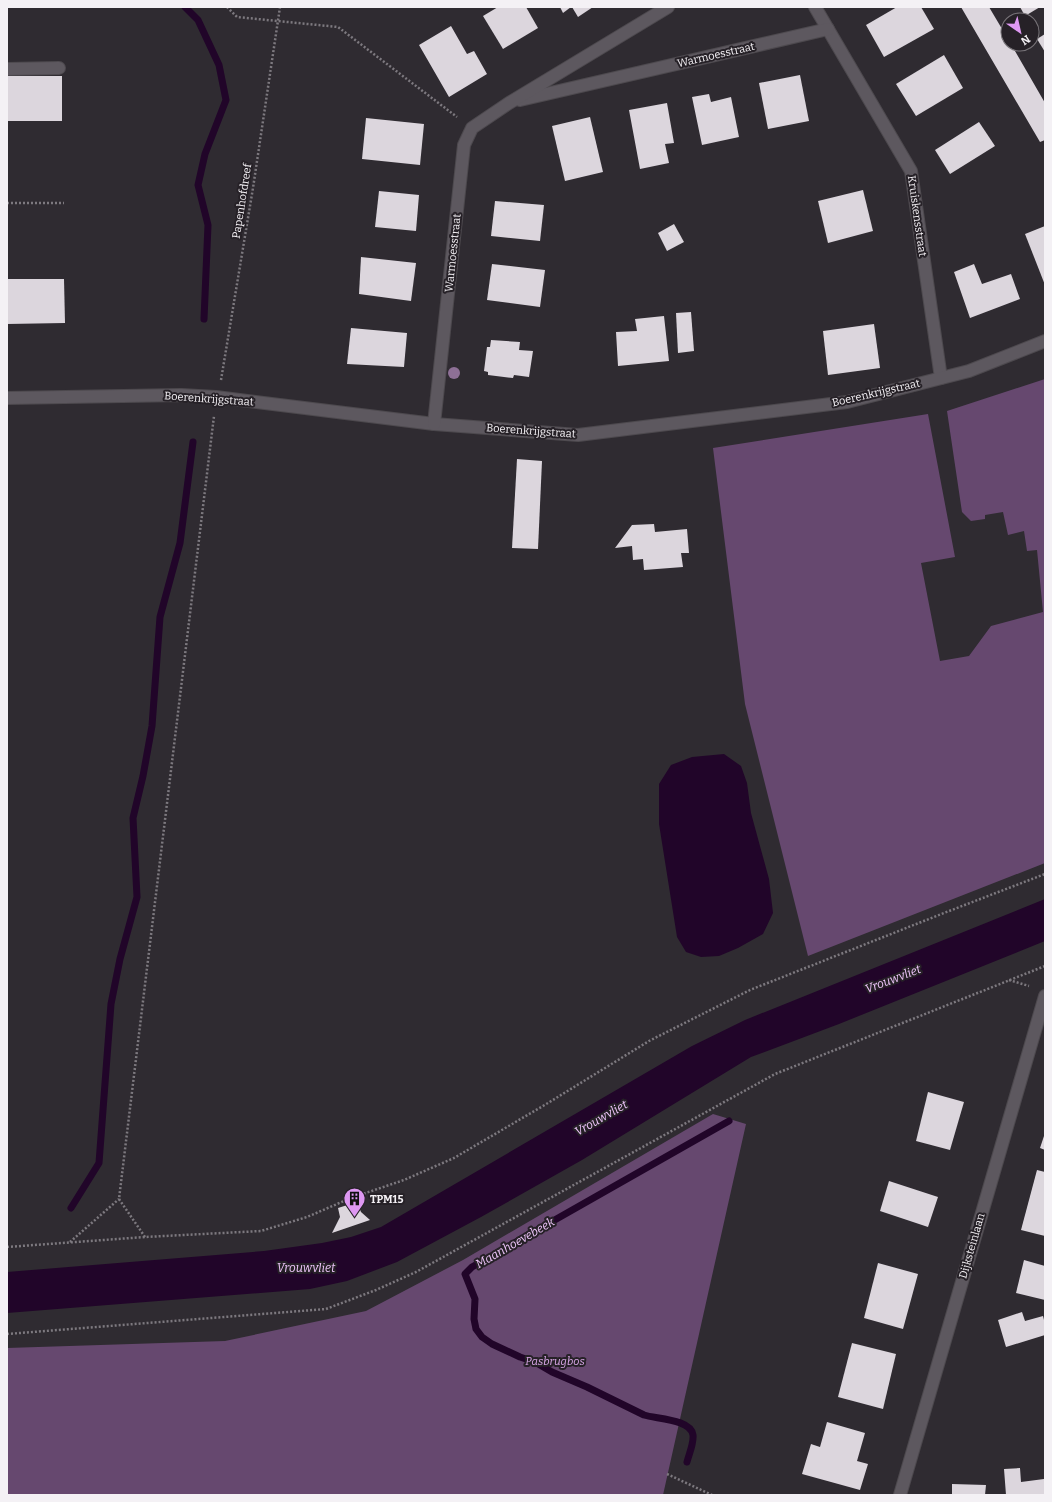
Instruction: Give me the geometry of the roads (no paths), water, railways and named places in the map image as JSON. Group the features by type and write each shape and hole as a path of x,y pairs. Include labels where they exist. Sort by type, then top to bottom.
{"street":[{"name":"Warmoesstraat","path":"434,424 464,145 472,128 509,103 668,7"},
{"name":"Kruiskensstraat","path":"815,7 911,171 941,378"},
{"name":"Warmoesstraat","path":"509,103 828,29"},
{"path":"7,69 59,68"},
{"name":"Boerenkrijgstraat","path":"7,398 181,395 216,397 434,424 578,435 846,402 970,371 1045,341"},
{"name":"Dijksteinlaan","path":"900,1495 1045,996"}],"water":[{"path":"724,754 741,766 747,783 751,813 769,879 773,913 763,934 738,948 719,956 701,957 686,952 677,937 659,824 659,784 671,765 692,757"},
{"name":"Vrouwvliet","path":"1045,899 1045,941 839,1024 751,1057 582,1160 397,1262 347,1281 310,1289 7,1313 7,1272 264,1251 322,1243 351,1237 381,1227 692,1046 745,1020"}],"waterway":[{"path":"185,7 198,20 219,65 226,100 205,154 198,185 208,225 204,319"},
{"path":"71,1208 99,1163 111,1004 120,959 137,897 133,818 143,776 152,726 160,617 180,543 193,442"},
{"name":"Maanhoevebeek","path":"687,1462 693,1435 691,1430 686,1426 672,1420 644,1415 587,1387 552,1372 535,1362 492,1344 482,1337 476,1329 474,1319 475,1299 465,1274 472,1267 729,1121"}],"place":[{"name":"TPM15","path":"354,1218"}],"park label":[{"name":"Pasbrugbos","path":"555,1361"}]}
